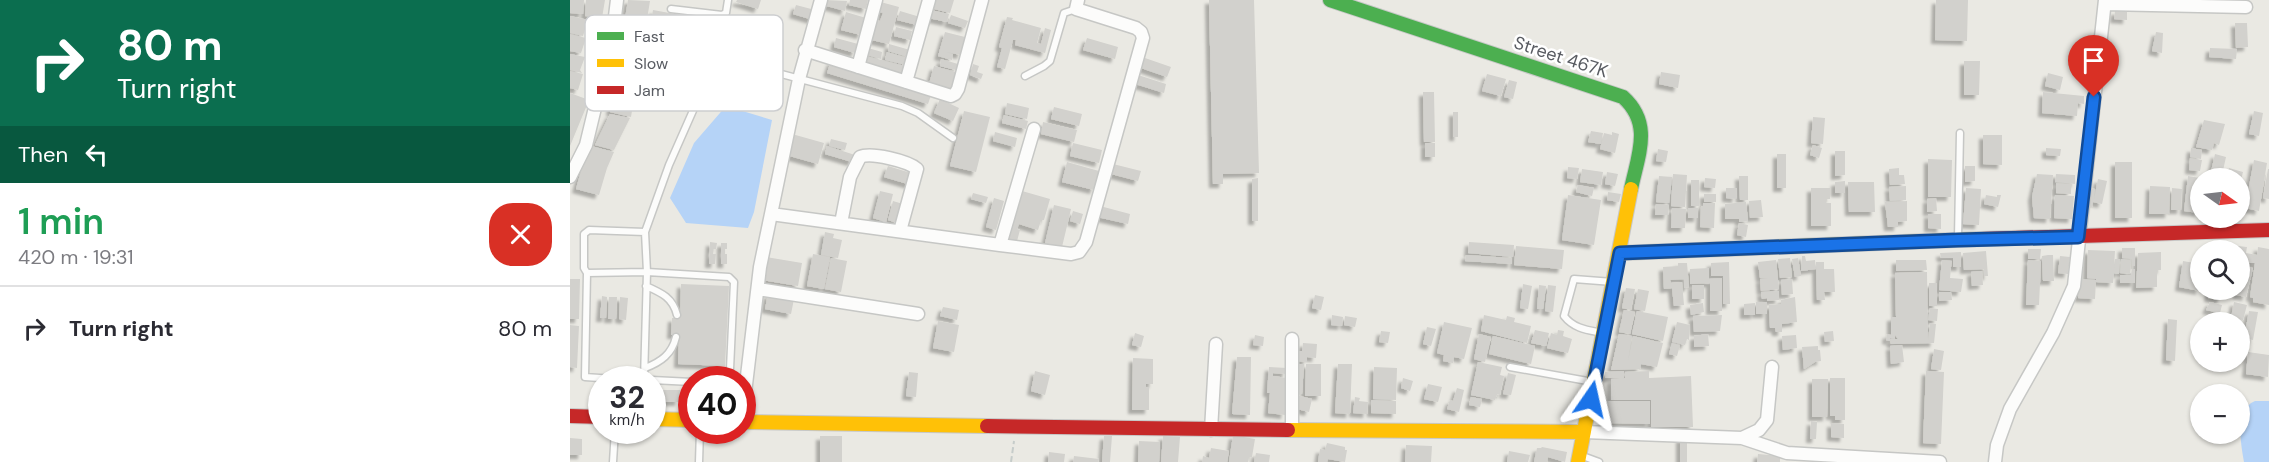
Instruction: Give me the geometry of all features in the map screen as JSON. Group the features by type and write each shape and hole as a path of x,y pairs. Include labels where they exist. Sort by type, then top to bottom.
{"street":[{"path":"616,15 617,0"},
{"path":"749,366 760,267 798,79 821,0"},
{"path":"858,67 876,0"},
{"path":"906,82 929,0"},
{"path":"805,50 951,96 955,94 982,0"},
{"name":"Street 467K","path":"1330,0 1623,96 1637,108 1642,123 1642,135 1579,458"},
{"path":"1995,462 1996,445 2010,409 2053,333 2074,286 2105,2 2246,7"},
{"path":"771,214 1071,254 1079,252 1086,242 1143,38 1141,32 1136,28 1077,4"},
{"path":"570,177 586,145 594,111"},
{"path":"1000,244 1034,129"},
{"path":"841,223 850,177 860,157 866,154 903,162 917,169 900,231"},
{"path":"1620,253 2269,231"},
{"path":"758,289 918,314"},
{"path":"1292,339 1292,430"},
{"path":"1211,430 1216,344"},
{"path":"1742,438 1759,430 1767,420 1772,367"},
{"path":"570,416 588,417"},
{"path":"756,420 1211,430 1584,432 1742,438 1787,453 1940,462"}],"lane":[{"path":"670,9 722,15 726,12 728,0"},
{"path":"1025,76 1050,61 1064,13 1077,4"},
{"path":"783,75 902,106 918,113 954,138"},
{"path":"645,366 647,272 645,232 669,165 693,111"},
{"path":"1958,240 1960,133"},
{"path":"588,377 585,377 587,273 584,268 584,234 589,230 645,232"},
{"path":"587,273 647,272 729,277 734,282 730,366"},
{"path":"1604,333 1576,327 1564,316 1574,279 1614,282"},
{"path":"646,286 664,294 672,302 677,315"},
{"path":"651,366 657,364 670,352 676,337"},
{"path":"1510,367 1594,382"},
{"path":"613,462 614,444"},
{"path":"699,462 700,444"},
{"path":"1579,458 1599,462"}],"path":[{"path":"1011,462 1016,426"}],"water":[{"path":"722,111 742,111 772,120 754,212 748,228 686,223 670,198 694,143"},
{"path":"2255,401 2269,401 2269,462 2244,462 2242,444 2250,444 2250,404"}],"building":[{"path":"570,0 584,0 583,14 570,13"},
{"path":"586,0 605,0 602,15 585,15"},
{"path":"628,0 650,1 648,15 626,15"},
{"path":"737,0 761,0 758,9 736,2"},
{"path":"825,0 847,1 845,11 823,5"},
{"path":"850,0 868,0 866,9 849,5"},
{"path":"933,0 954,0 950,13 930,8"},
{"path":"1209,0 1254,0 1259,173 1223,174 1223,184 1213,184"},
{"path":"1936,0 1968,0 1967,41 1935,40"},
{"path":"877,1 899,7 889,44 867,39 872,19 880,21 883,13 875,11"},
{"path":"796,5 815,10 813,20 793,14"},
{"path":"653,10 680,15 652,15"},
{"path":"931,10 949,14 947,22 928,18"},
{"path":"900,11 920,17 917,25 897,20"},
{"path":"2115,11 2127,12 2127,20 2114,19"},
{"path":"846,12 866,18 861,35 841,30"},
{"path":"951,15 968,21 965,28 948,23"},
{"path":"570,16 585,19 583,36 570,33"},
{"path":"1007,17 1041,28 1037,43 1041,44 1045,28 1051,30 1045,53 1015,45 1016,40 1013,40 1005,69 997,67 1002,48 999,47"},
{"path":"2235,23 2247,23 2248,47 2236,48"},
{"path":"896,27 912,31 910,40 894,36"},
{"path":"945,32 965,37 961,55 946,52 953,54 952,60 938,56"},
{"path":"2156,32 2163,33 2162,53 2152,51"},
{"path":"570,34 585,38 581,53 570,51"},
{"path":"836,38 858,44 855,53 834,47"},
{"path":"1087,38 1118,47 1115,59 1083,50"},
{"path":"889,44 910,50 908,57 888,51"},
{"path":"868,48 882,52 881,59 867,55"},
{"path":"2210,48 2237,49 2236,59 2209,57"},
{"path":"887,52 908,58 906,65 885,60"},
{"path":"570,54 585,57 580,70 582,73 570,70"},
{"path":"862,55 905,66 903,77 860,64"},
{"path":"1145,58 1171,67 1167,77 1141,68"},
{"path":"941,59 958,64 956,70 940,66"},
{"path":"831,61 932,92 928,104 827,73"},
{"path":"1964,61 1980,61 1979,95 1964,95"},
{"path":"973,64 979,66 977,72 983,74 981,79 970,75"},
{"path":"934,66 956,72 951,90 929,84"},
{"path":"570,71 583,74 578,90 570,88"},
{"path":"1661,72 1680,75 1678,88 1659,84"},
{"path":"2048,73 2063,77 2060,90 2045,86"},
{"path":"1135,74 1166,84 1164,93 1132,83"},
{"path":"1487,74 1506,79 1501,96 1482,91"},
{"path":"1509,80 1517,82 1513,99 1504,97"},
{"path":"1423,92 1434,92 1435,142 1424,142"},
{"path":"2043,92 2084,96 2084,104 2078,103 2077,116 2042,113"},
{"path":"570,93 585,99 585,110 570,146"},
{"path":"940,99 959,108 953,121 934,113"},
{"path":"1007,103 1029,108 1027,119 1005,114"},
{"path":"1054,107 1082,114 1079,126 1051,119"},
{"path":"610,111 632,111 631,117"},
{"path":"964,111 990,117 976,172 950,166"},
{"path":"2254,111 2263,113 2259,136 2249,134"},
{"path":"1453,112 1458,112 1458,137 1453,137"},
{"path":"610,114 630,118 614,150 595,145"},
{"path":"1004,115 1028,121 1026,129 1002,123"},
{"path":"1813,117 1825,118 1823,144 1811,143"},
{"path":"2204,120 2225,124 2219,145 2214,143 2212,150 2196,147"},
{"path":"1043,122 1077,130 1074,142 1041,134"},
{"path":"1591,131 1603,133 1601,144 1588,142"},
{"path":"995,132 1017,138 1015,147 993,141"},
{"path":"1612,132 1619,134 1615,153 1600,149 1604,133 1612,135"},
{"path":"792,134 824,143 818,164 786,155"},
{"path":"1983,135 2002,135 2002,165 1983,164"},
{"path":"831,139 847,143 845,150 829,146"},
{"path":"1073,143 1102,150 1099,163 1070,156"},
{"path":"1425,143 1435,143 1435,157 1425,157"},
{"path":"1813,145 1822,148 1819,158 1810,155"},
{"path":"591,146 614,152 599,195 576,189 584,160"},
{"path":"827,146 855,155 852,162 825,154"},
{"path":"2046,148 2061,149 2060,156 2046,155"},
{"path":"2191,148 2202,150 2201,159 2190,157"},
{"path":"1658,149 1668,151 1666,162 1656,161"},
{"path":"1835,151 1845,151 1845,175 1835,176"},
{"path":"1777,154 1786,154 1786,188 1777,188"},
{"path":"2215,154 2226,157 2224,168 2212,168"},
{"path":"2190,158 2202,160 2201,168 2189,170"},
{"path":"1928,159 1952,160 1951,197 1928,197"},
{"path":"2254,160 2267,163 2259,211 2250,209 2250,181"},
{"path":"1067,162 1099,171 1094,190 1062,182"},
{"path":"2115,162 2132,162 2132,218 2115,218"},
{"path":"1113,164 1141,171 1138,181 1111,174"},
{"path":"888,166 914,174 911,185 884,177"},
{"path":"1965,166 1975,166 1975,181 1965,182"},
{"path":"1568,167 1579,168 1577,179 1567,178"},
{"path":"1899,168 1899,175 1904,175 1905,184 1890,185 1889,169"},
{"path":"1582,169 1603,172 1601,185 1580,182"},
{"path":"2269,169 2269,199 2263,198"},
{"path":"1607,172 1618,174 1615,186 1605,184"},
{"path":"1673,174 1687,175 1685,207 1671,206"},
{"path":"2037,174 2053,175 2050,219 2034,218 2032,197"},
{"path":"2056,174 2075,175 2075,184 2055,182"},
{"path":"1659,176 1672,177 1669,203 1656,202"},
{"path":"1739,176 1748,176 1748,200 1740,200"},
{"path":"2188,176 2190,176 2190,212 2184,211"},
{"path":"1258,178 1258,221 1252,221 1252,179"},
{"path":"1705,178 1716,179 1715,188 1704,187"},
{"path":"2098,179 2107,181 2102,204 2093,202 2092,207 2083,206 2086,188 2095,189 2094,199"},
{"path":"1691,180 1699,180 1699,206 1691,206"},
{"path":"1845,181 1845,193 1835,193 1835,182"},
{"path":"1848,182 1874,182 1875,212 1849,212"},
{"path":"2056,183 2071,184 2071,194 2056,193"},
{"path":"1578,185 1594,188 1592,196 1576,192"},
{"path":"1906,186 1906,200 1890,201 1889,187"},
{"path":"2150,186 2170,187 2169,214 2149,214"},
{"path":"1726,188 1737,188 1736,199 1726,198"},
{"path":"1811,188 1830,188 1830,199 1826,199 1826,203 1831,203 1831,226 1811,226"},
{"path":"1966,188 1981,189 1979,225 1963,224"},
{"path":"2172,188 2182,189 2181,210 2171,210"},
{"path":"880,191 893,194 886,222 873,218"},
{"path":"1022,191 1050,199 1044,220 1041,220 1038,230 1019,224 1017,241 1009,239"},
{"path":"1608,192 1621,194 1619,202 1607,200"},
{"path":"973,193 988,197 986,203 971,199"},
{"path":"1704,194 1716,194 1716,202 1704,202"},
{"path":"1568,195 1601,200 1594,245 1562,240"},
{"path":"1986,195 1997,197 2001,195 1998,207 1984,204"},
{"path":"2055,195 2074,196 2072,219 2054,218"},
{"path":"994,198 1004,201 996,230 986,227"},
{"path":"1936,198 1937,211 1927,212 1927,199"},
{"path":"1761,200 1763,217 1750,218 1749,201"},
{"path":"893,201 903,204 897,223 888,220"},
{"path":"1907,201 1907,221 1898,222 1898,227 1888,227 1885,202"},
{"path":"1746,202 1748,221 1725,219 1725,204"},
{"path":"1703,203 1715,203 1714,228 1700,227"},
{"path":"1656,204 1669,205 1668,215 1655,215"},
{"path":"1054,205 1071,209 1062,247 1045,243"},
{"path":"1100,206 1130,214 1128,224 1097,217"},
{"path":"1672,208 1686,209 1685,228 1671,228"},
{"path":"1688,208 1698,208 1698,218 1688,218"},
{"path":"1073,211 1083,214 1080,224 1070,221"},
{"path":"1928,214 1941,214 1941,229 1928,228"},
{"path":"1739,223 1748,225 1746,237 1737,235"},
{"path":"825,232 834,234 833,238 842,240 838,258 821,255"},
{"path":"710,242 717,243 716,249 713,249 713,254 716,254 715,264 709,264"},
{"path":"1469,242 1514,245 1513,257 1468,253"},
{"path":"721,243 727,243 725,254 727,254 727,264 721,264"},
{"path":"1516,246 1564,250 1562,269 1514,265"},
{"path":"2258,247 2269,249 2269,305 2253,302 2253,298 2250,297 2255,263 2250,263 2250,254 2257,255"},
{"path":"2122,248 2135,248 2135,266 2132,266 2132,259 2122,258"},
{"path":"2028,249 2041,249 2040,259 2028,259"},
{"path":"2088,250 2115,251 2114,268 2115,259 2120,259 2119,274 2114,273 2113,283 2096,282 2096,279 2087,278"},
{"path":"1986,251 1988,276 1984,276 1984,269 1964,270 1963,253"},
{"path":"1961,252 1961,267 1953,267 1953,258 1941,258 1940,253"},
{"path":"2161,252 2161,270 2157,270 2157,287 2136,288 2138,253"},
{"path":"813,254 830,257 824,289 807,286"},
{"path":"1466,255 1512,258 1512,264 1465,261"},
{"path":"2053,255 2054,281 2043,281 2042,256"},
{"path":"1802,256 1805,256 1806,261 1815,260 1816,269 1801,271"},
{"path":"2060,256 2070,257 2068,274 2058,273"},
{"path":"766,257 802,263 798,286 762,280"},
{"path":"831,258 847,261 841,292 825,289"},
{"path":"1790,258 1792,277 1780,278 1778,259"},
{"path":"1798,258 1801,276 1795,277 1792,259"},
{"path":"2121,259 2131,260 2130,274 2120,273"},
{"path":"1776,260 1779,289 1761,291 1760,279 1768,278 1760,278 1758,262"},
{"path":"1896,260 1926,260 1927,270 1896,271"},
{"path":"1942,260 1952,261 1949,267 1951,268 1950,278 1963,279 1961,292 1939,290"},
{"path":"2028,260 2041,261 2039,305 2026,305"},
{"path":"2183,261 2190,262 2190,289 2179,287"},
{"path":"1729,262 1730,304 1723,304 1723,276 1711,276 1711,263"},
{"path":"1816,262 1824,262 1824,269 1834,269 1835,292 1824,292 1825,300 1817,300"},
{"path":"1678,263 1687,263 1689,287 1684,288 1684,279 1670,280 1671,283 1682,282 1684,305 1674,306 1672,288 1664,289 1663,267 1678,266"},
{"path":"1709,268 1709,279 1722,278 1722,311 1710,311 1710,283 1690,284 1690,269"},
{"path":"2132,269 2135,269 2135,283 2120,283 2120,275 2131,275"},
{"path":"1982,271 1983,285 1972,286 1971,272"},
{"path":"1927,272 1928,340 1930,323 1936,324 1934,343 1891,344 1890,339 1890,341 1886,340 1887,334 1891,335 1891,317 1896,317 1895,273"},
{"path":"570,279 580,279 579,319 570,319"},
{"path":"1792,279 1793,294 1782,295 1781,280"},
{"path":"2079,279 2096,280 2095,299 2078,298"},
{"path":"1929,283 1937,283 1937,306 1929,306"},
{"path":"681,284 729,286 725,366 678,364 679,335 671,335 672,318 680,318"},
{"path":"1523,284 1532,286 1528,309 1520,308"},
{"path":"1539,285 1546,286 1543,309 1537,309"},
{"path":"1548,285 1556,286 1553,312 1545,311"},
{"path":"1692,285 1704,285 1704,299 1692,299"},
{"path":"1626,288 1635,289 1631,310 1622,308"},
{"path":"1638,289 1649,291 1645,311 1634,309"},
{"path":"1779,291 1779,300 1762,299 1761,292"},
{"path":"1939,292 1951,292 1952,300 1939,301"},
{"path":"768,294 794,299 791,314 765,309"},
{"path":"1315,295 1324,297 1321,310 1312,308"},
{"path":"602,296 607,297 606,318 600,318"},
{"path":"609,297 617,297 616,319 608,319"},
{"path":"620,297 628,298 626,320 619,319"},
{"path":"1795,297 1797,322 1782,324 1782,332 1776,332 1775,328 1770,328 1769,305 1781,304 1781,300"},
{"path":"1756,302 1767,302 1767,314 1756,314"},
{"path":"2210,302 2222,305 2220,312 2206,310"},
{"path":"2234,302 2247,305 2245,312 2232,312"},
{"path":"1703,303 1704,312 1691,315 1690,305"},
{"path":"1755,303 1755,315 1744,315 1744,304"},
{"path":"943,307 959,310 957,320 940,316"},
{"path":"1930,308 1938,309 1937,321 1928,320"},
{"path":"1624,310 1635,312 1630,334 1619,332"},
{"path":"1637,311 1668,317 1663,341 1632,334"},
{"path":"2249,312 2258,312 2253,340 2250,339"},
{"path":"1332,315 1343,317 1342,326 1331,325"},
{"path":"1484,315 1506,320 1507,316 1515,318 1514,322 1531,326 1527,343 1481,331"},
{"path":"1722,315 1720,331 1694,332 1693,316"},
{"path":"1345,316 1357,318 1355,327 1344,325"},
{"path":"2168,319 2177,320 2175,361 2166,360"},
{"path":"938,321 959,325 954,352 933,348"},
{"path":"1444,322 1472,328 1464,359 1454,357 1453,363 1443,361 1444,355 1437,353"},
{"path":"1677,322 1690,325 1689,340 1687,339 1685,345 1672,342"},
{"path":"570,325 579,326 577,368 570,367"},
{"path":"1427,327 1436,329 1431,346 1423,344"},
{"path":"1535,330 1549,333 1546,346 1531,343"},
{"path":"1558,330 1564,331 1563,336 1572,339 1568,353 1547,348 1551,333 1557,335"},
{"path":"1381,331 1390,332 1388,343 1379,342"},
{"path":"1833,331 1834,341 1825,342 1824,332"},
{"path":"1135,333 1144,336 1141,347 1132,345"},
{"path":"1479,334 1491,337 1485,362 1474,359"},
{"path":"1619,334 1632,336 1628,361 1633,336 1663,343 1657,367 1641,364 1640,369 1611,370"},
{"path":"1708,334 1709,346 1694,347 1694,336"},
{"path":"1255,335 1264,337 1263,346 1253,345"},
{"path":"1796,335 1797,348 1783,350 1782,336"},
{"path":"1493,336 1535,346 1531,364 1489,354"},
{"path":"1303,343 1317,344 1316,358 1307,357 1307,362 1295,361 1296,351 1302,351"},
{"path":"1672,343 1680,345 1677,356 1669,354"},
{"path":"1902,345 1904,362 1891,364 1890,346"},
{"path":"1818,346 1821,361 1804,369 1802,347"},
{"path":"1934,349 1944,351 1941,370 1931,369"},
{"path":"2250,352 2269,355 2268,377 2246,374 2250,372"},
{"path":"1237,357 1251,357 1250,415 1232,414"},
{"path":"1133,358 1153,359 1153,384 1146,384 1146,387 1149,387 1149,410 1132,410"},
{"path":"1478,362 1502,367 1500,375 1504,376 1500,395 1497,394 1495,400 1471,395"},
{"path":"1298,364 1304,364 1302,394 1297,394"},
{"path":"1306,364 1321,364 1321,396 1305,396"},
{"path":"1338,364 1352,364 1350,414 1335,413"},
{"path":"1269,367 1287,368 1286,374 1273,373 1273,376 1287,378 1285,415 1268,413"},
{"path":"1374,367 1397,368 1396,400 1373,399"},
{"path":"1035,371 1050,375 1045,395 1031,391"},
{"path":"1624,371 1624,378 1605,378 1605,372"},
{"path":"1649,371 1649,378 1691,376 1693,427 1651,427 1651,400 1611,400 1611,379 1625,378 1625,372"},
{"path":"1926,371 1944,372 1941,444 1923,443"},
{"path":"909,372 918,373 916,397 906,396"},
{"path":"1508,373 1516,375 1511,395 1503,394"},
{"path":"1403,378 1413,381 1410,391 1401,388"},
{"path":"1830,378 1845,378 1845,420 1835,420 1835,416 1830,416"},
{"path":"1812,379 1828,379 1827,417 1812,417"},
{"path":"1428,384 1442,387 1438,402 1424,399"},
{"path":"1457,388 1464,390 1459,412 1447,409 1450,400 1453,401"},
{"path":"666,390 678,390 678,402 666,402"},
{"path":"1296,395 1312,399 1309,412 1293,408"},
{"path":"1355,397 1360,398 1359,401 1368,402 1367,414 1353,413"},
{"path":"1471,397 1482,399 1480,407 1469,405"},
{"path":"1371,400 1396,401 1396,414 1371,413"},
{"path":"1606,401 1650,401 1650,424 1606,423"},
{"path":"1811,421 1817,422 1816,439 1810,439"},
{"path":"1831,423 1844,424 1844,438 1831,437"},
{"path":"1233,435 1255,439 1252,457 1249,457 1248,462 1229,462"},
{"path":"820,436 842,436 842,462 820,462"},
{"path":"1104,436 1112,436 1110,462 1102,462"},
{"path":"1163,436 1180,437 1178,462 1161,462"},
{"path":"570,438 582,439 582,455 570,455"},
{"path":"1680,438 1687,438 1687,462 1680,462"},
{"path":"1139,441 1160,442 1159,462 1138,462"},
{"path":"1327,443 1345,447 1347,450 1345,462 1328,459 1327,462 1318,462 1320,449 1325,450"},
{"path":"1406,445 1432,446 1431,462 1405,462"},
{"path":"1211,448 1229,451 1227,462 1202,462 1203,456 1209,458"},
{"path":"1537,448 1567,452 1565,462 1548,457 1547,462 1534,462"},
{"path":"1509,451 1530,455 1528,462 1507,462"},
{"path":"1049,452 1065,454 1064,462 1048,462"},
{"path":"1256,453 1270,455 1269,462 1254,462"},
{"path":"1758,454 1780,456 1780,462 1757,462"},
{"path":"1074,456 1099,459 1098,462 1073,462"}],"traffic: fast":[{"path":"1330,0 1623,97 1632,107 1641,129 1641,140 1631,189"}],"traffic: slow":[{"path":"1578,462 1631,189"},
{"path":"1620,253 1981,239"},
{"path":"666,419 678,420"},
{"path":"756,422 987,426"},
{"path":"1288,430 1584,432"}],"traffic: jam":[{"path":"1981,239 2269,230"},
{"path":"570,416 588,417"},
{"path":"987,426 1288,430"}],"route":[{"path":"1591,399 1620,253 2078,237 2094,97"}]}
